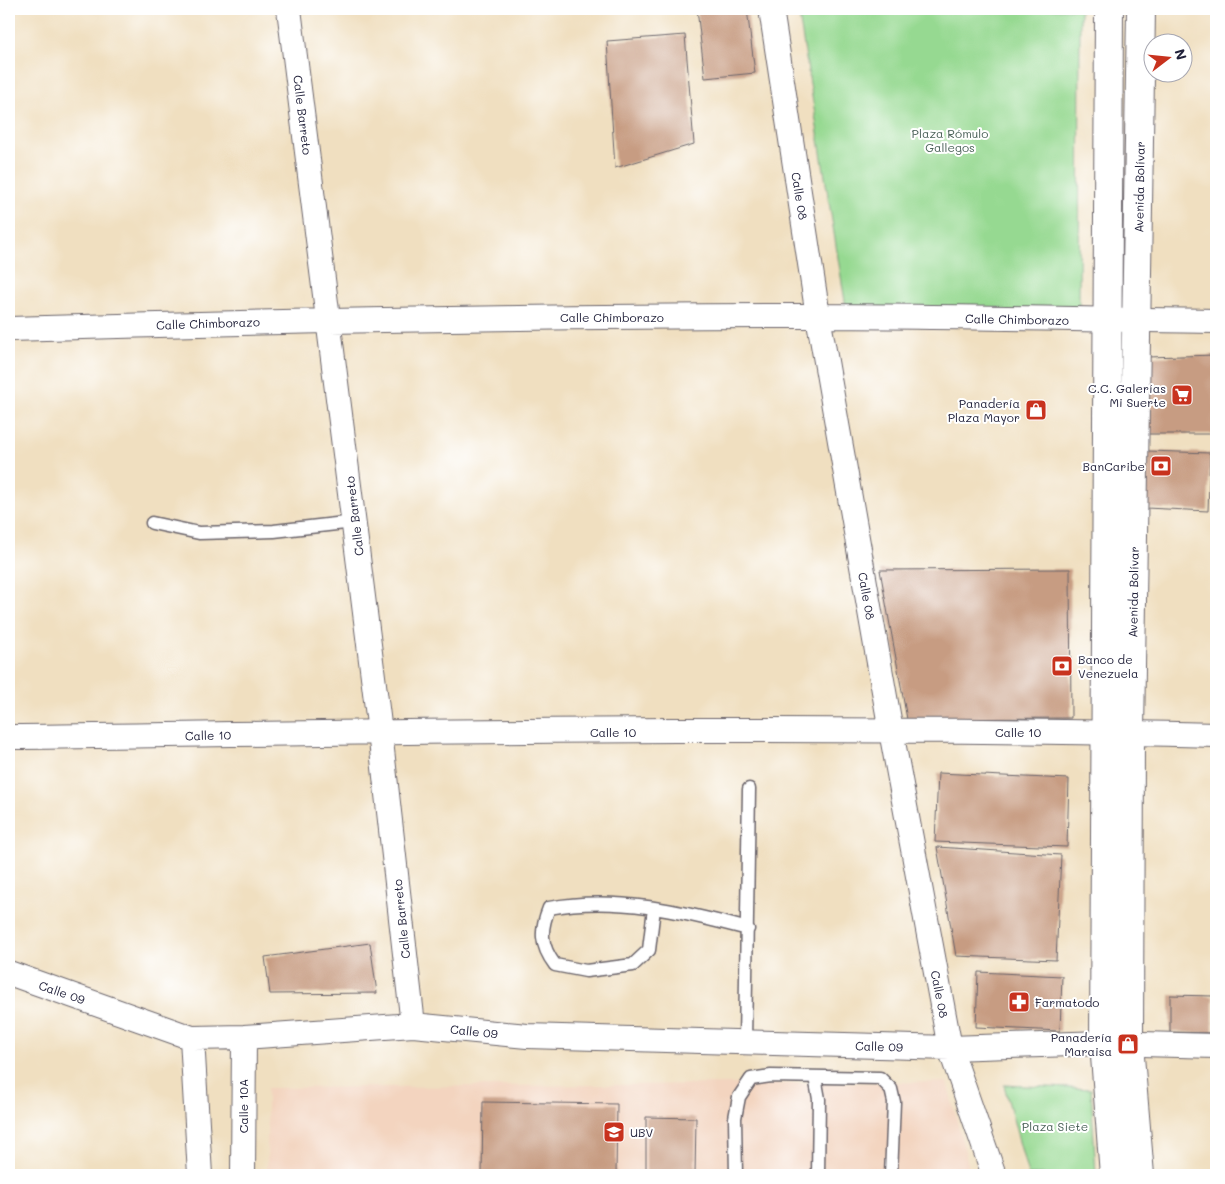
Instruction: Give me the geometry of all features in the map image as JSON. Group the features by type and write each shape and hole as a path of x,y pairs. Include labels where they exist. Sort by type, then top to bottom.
{"street":[{"name":"Calle Barreto","path":"289,9 330,320 413,1025"},
{"name":"Calle 08","path":"771,9 818,316 891,731 950,1048 994,1175"},
{"name":"Avenida Bolívar","path":"1109,9 1108,321 1119,733"},
{"name":"Avenida Bolívar","path":"1114,1175 1119,733 1137,321 1141,9"},
{"name":"Calle Chimborazo","path":"9,329 330,320 818,316 1216,321"},
{"name":"Calle 10","path":"9,737 380,732 891,731 1216,735"},
{"name":"Calle 09","path":"9,973 192,1038 244,1037 413,1025 527,1036 950,1048 1116,1044 1216,1046"},
{"name":"Calle 10A","path":"243,1175 244,1037"},
{"path":"192,1038 200,1175"},
{"name":"Avenida Bolívar","path":"1116,1044 1140,1175"}],"lane":[{"path":"152,523 199,533 274,531 354,522"},
{"path":"746,1042 749,789"},
{"path":"654,908 649,950 634,965 586,971 555,965 546,953 542,926 549,908 574,903 654,908 680,911 748,929"},
{"path":"736,1175 735,1118 740,1096 751,1079 771,1076 880,1078 891,1089 894,1102 891,1175"},
{"path":"815,1076 819,1099 818,1175"}],"shaded area":[{"name":"UBV","path":"947,1082 971,1175 267,1175 267,1088"}],"green space":[{"name":"Plaza Rómulo Gallegos","path":"798,9 1080,9 1079,328 848,320"},
{"name":"Plaza Siete","path":"1004,1085 1091,1089 1096,1175 1028,1175"}],"building":[{"path":"697,9 747,9 755,73 705,78"},
{"path":"685,35 694,144 615,168 607,41"},
{"name":"C.C. Galerías Mi Suerte","path":"1216,355 1216,434 1148,434 1147,357"},
{"path":"1148,451 1210,453 1208,511 1146,508"},
{"path":"1070,569 1071,718 907,719 880,570"},
{"path":"938,773 1069,779 1067,847 935,842"},
{"path":"937,847 1061,855 1056,960 956,956"},
{"path":"370,943 377,993 270,994 265,957"},
{"name":"Farmatodo","path":"978,972 1062,976 1060,1031 976,1027"},
{"path":"1170,995 1213,996 1213,1033 1170,1032"},
{"path":"483,1102 617,1104 616,1175 482,1175"},
{"path":"646,1117 696,1118 695,1175 646,1175"}],"place":[{"name":"C.C. Galerías Mi Suerte","path":"1182,395"},
{"name":"Panadería Plaza Mayor","path":"1036,410"},
{"name":"BanCaribe","path":"1161,466"},
{"name":"Banco de Venezuela","path":"1062,666"},
{"name":"Farmatodo","path":"1019,1002"},
{"name":"Panadería Maraisa","path":"1128,1044"},
{"name":"UBV","path":"614,1132"}]}
